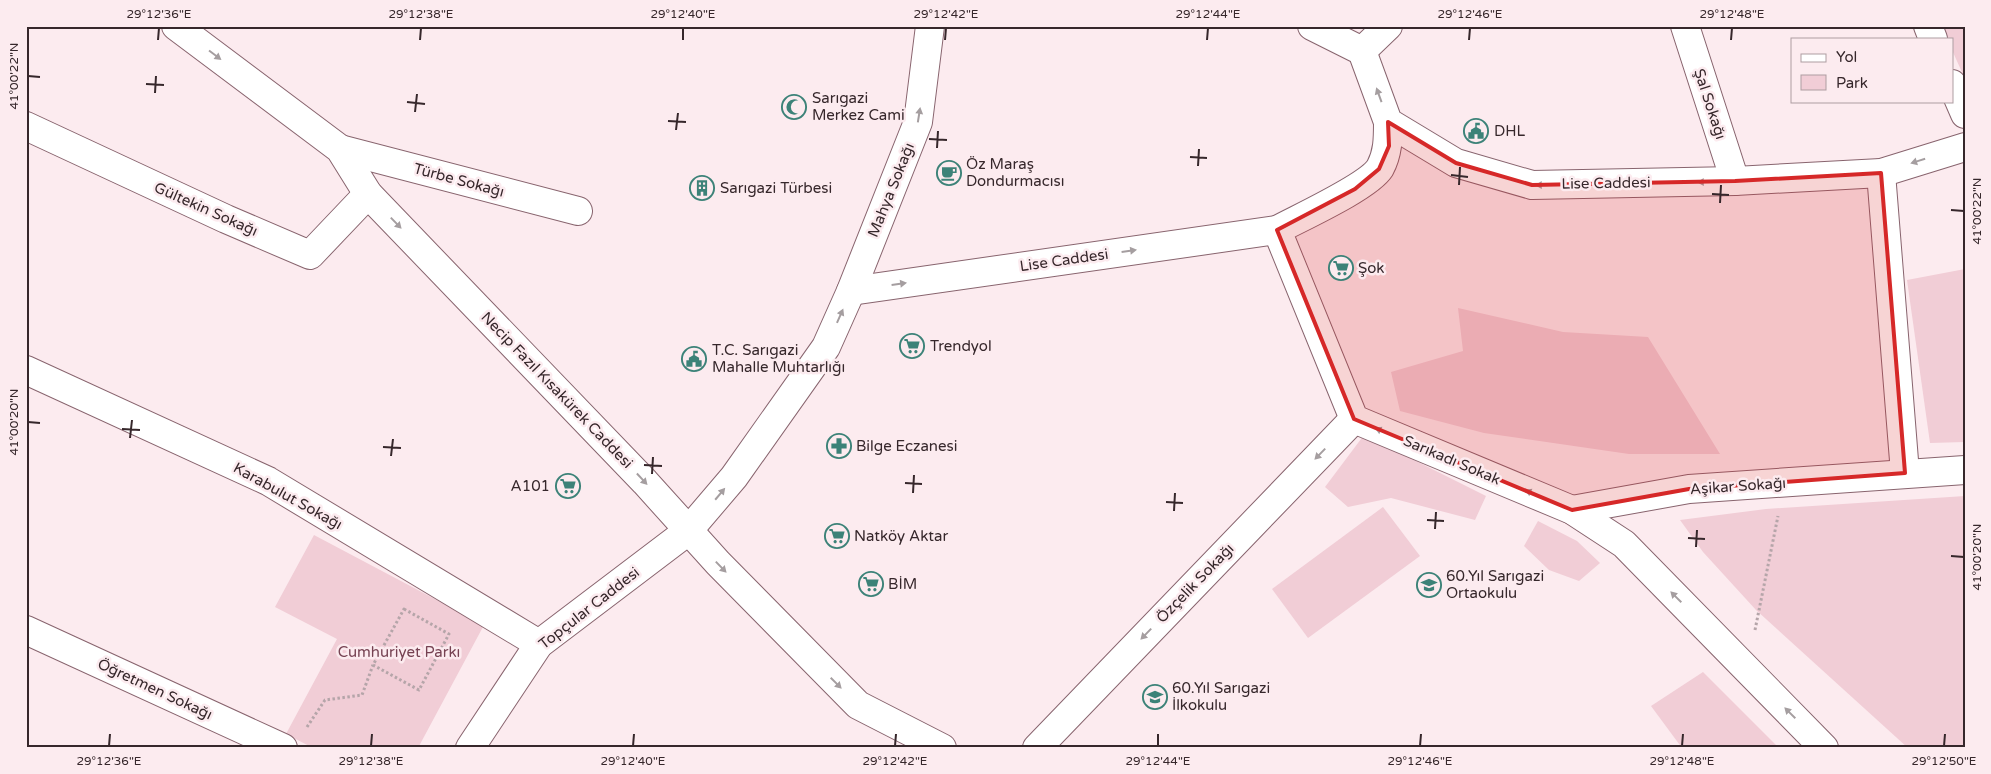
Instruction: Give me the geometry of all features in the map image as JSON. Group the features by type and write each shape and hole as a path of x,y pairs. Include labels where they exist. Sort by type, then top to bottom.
{"street":[{"name":"Necip Fazıl Kısakürek Caddesi","path":"176,26 340,149 368,194 646,482 688,531 858,705 942,748"},
{"name":"Mahya Sokağı","path":"688,531 734,477 826,347 851,291 918,122 930,26"},
{"path":"1312,26 1362,52 1388,122 1389,146 1379,169 1354,189 1277,230 1354,419"},
{"path":"1362,52 1388,26"},
{"name":"Şal Sokağı","path":"1685,26 1735,181"},
{"path":"1928,26 1933,38"},
{"path":"1954,89 1965,114"},
{"name":"Lise Caddesi","path":"1388,122 1456,163 1532,185 1735,181 1881,172 1965,147"},
{"name":"Gültekin Sokağı","path":"26,126 226,219 310,255 368,194"},
{"name":"Türbe Sokağı","path":"340,149 578,211"},
{"path":"1881,172 1905,473"},
{"name":"Lise Caddesi","path":"851,291 1277,230"},
{"name":"Karabulut Sokağı","path":"26,370 268,482 539,644"},
{"name":"Sarıkadı Sokak","path":"1354,419 1572,510 1624,544 1824,748"},
{"name":"Özçelik Sokağı","path":"1036,748 1354,419"},
{"name":"Aşikar Sokağı","path":"1572,510 1689,489 1965,470"},
{"name":"Topçular Caddesi","path":"470,748 539,644 688,531"},
{"name":"Öğretmen Sokağı","path":"26,630 294,740"}],"path":[{"path":"1748,670 1784,483"},
{"path":"294,740 325,700 362,695 373,665 404,609 450,634 419,690 373,665"}],"highlighted area":[{"path":"1388,122 1456,163 1532,185 1735,181 1881,173 1905,473 1689,489 1572,510 1354,419 1277,230 1355,189 1379,169 1389,146"}],"green space":[{"path":"1942,26 1965,26 1965,79 1954,54 1954,38 1947,38"},
{"path":"1965,269 1965,442 1930,443 1907,280"},
{"path":"1458,308 1563,332 1648,337 1720,454 1629,454 1484,433 1400,411 1391,372 1463,351"},
{"path":"1364,435 1486,496 1475,520 1391,498 1348,507 1325,487"},
{"path":"1965,496 1965,748 1908,748 1756,610 1703,552 1680,520 1766,509"},
{"path":"1383,507 1420,556 1308,638 1272,589"},
{"path":"1538,521 1577,541 1600,563 1579,581 1549,570 1524,546"},
{"name":"Cumhuriyet Parkı","path":"314,535 484,625 418,748 313,748 286,734 337,639 275,607"},
{"path":"1703,672 1779,748 1682,748 1651,706"}],"place":[{"name":"Sarıgazi Merkez Cami","path":"794,107"},
{"name":"DHL","path":"1476,131"},
{"name":"Öz Maraş Dondurmacısı","path":"949,173"},
{"name":"Sarıgazi Türbesi","path":"702,188"},
{"name":"Şok","path":"1341,268"},
{"name":"Trendyol","path":"912,346"},
{"name":"T.C. Sarıgazi Mahalle Muhtarlığı","path":"694,359"},
{"name":"Bilge Eczanesi","path":"839,446"},
{"name":"A101","path":"568,486"},
{"name":"Natköy Aktar","path":"837,536"},
{"name":"BİM","path":"871,584"},
{"name":"60.Yıl Sarıgazi Ortaokulu","path":"1429,585"},
{"name":"60.Yıl Sarıgazi İlkokulu","path":"1155,697"}]}
